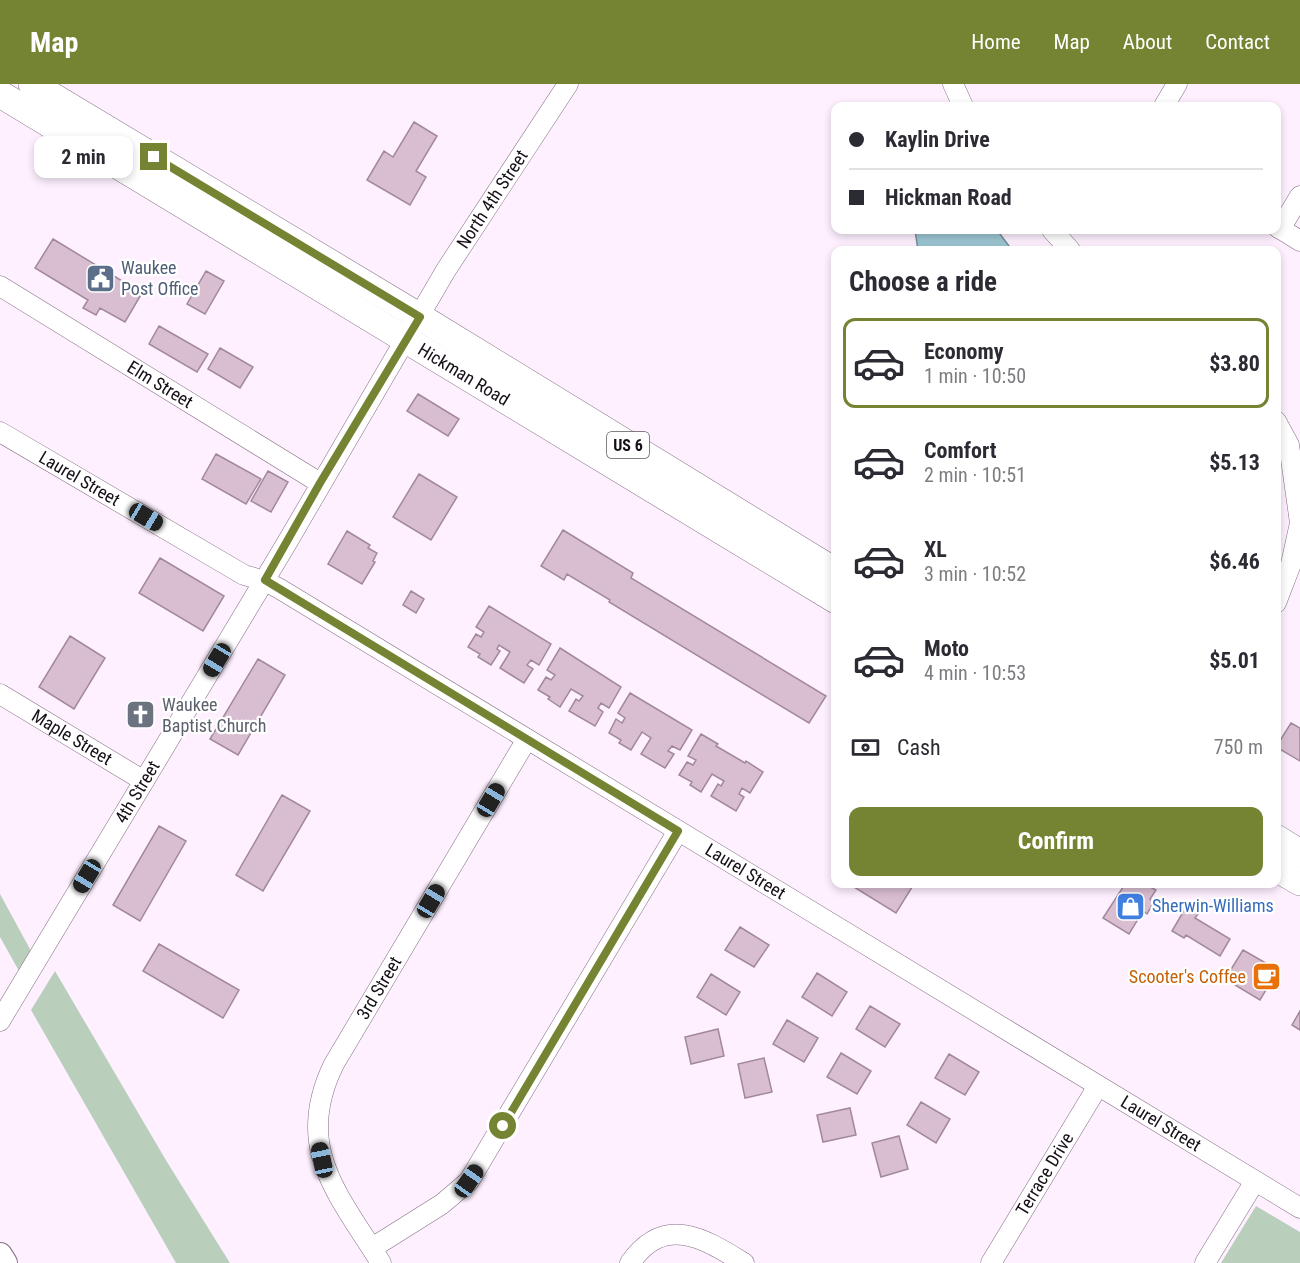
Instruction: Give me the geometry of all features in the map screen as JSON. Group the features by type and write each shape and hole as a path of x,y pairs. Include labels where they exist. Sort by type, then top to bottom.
{"highway":[{"name":"Hickman Road","path":"32,84 831,597"},
{"name":"Hickman Road","path":"0,94 413,328 831,569"},
{"path":"1281,841 1300,853"},
{"path":"1281,871 1300,882"}],"main road":[{"path":"0,1255 4,1263"}],"street":[{"name":"North 4th Street","path":"413,328 446,270 568,84"},
{"path":"953,84 961,102"},
{"path":"1166,102 1177,84"},
{"path":"1281,223 1300,196"},
{"path":"1281,229 1300,241"},
{"path":"1056,234 1066,246"},
{"name":"Elm Street","path":"0,286 320,483"},
{"name":"4th Street","path":"0,1021 265,580 413,328"},
{"path":"1281,590 1291,564 1300,523 1287,429"},
{"name":"Laurel Street","path":"2,439 248,578 265,580 1300,1208"},
{"name":"Maple Street","path":"0,694 144,782"},
{"name":"3rd Street","path":"377,1256 338,1193 322,1160 317,1122 320,1101 326,1082 527,739"},
{"path":"377,1256 469,1181 678,831"},
{"name":"Terrace Drive","path":"992,1263 1098,1086"},
{"path":"1205,1263 1255,1181"},
{"path":"630,1263 646,1245 660,1238 674,1235 699,1238 744,1263"}],"green space":[{"path":"0,894 31,951 19,971 0,937"},
{"path":"55,971 167,1162 230,1263 176,1263 31,1010"},
{"path":"1256,1206 1300,1232 1300,1263 1221,1263"}],"water":[{"path":"916,234 1000,234 1009,246 917,246"}],"building":[{"path":"414,122 437,136 416,171 426,177 410,205 367,180 384,151 393,157"},
{"path":"53,239 142,293 125,322 100,308 96,315 83,308 88,300 35,268"},
{"path":"206,271 224,281 205,314 187,304"},
{"path":"159,326 208,354 197,372 149,344"},
{"path":"220,348 253,367 240,388 208,369"},
{"path":"418,394 459,419 448,436 407,411"},
{"path":"216,454 261,479 246,504 202,479"},
{"path":"268,471 288,482 271,512 251,501"},
{"path":"419,474 457,497 431,540 393,517"},
{"path":"563,530 633,573 631,578 826,696 809,723 609,602 610,600 567,574 564,580 541,566"},
{"path":"347,531 370,545 368,548 377,553 373,561 375,562 362,584 328,564"},
{"path":"160,558 224,596 203,631 139,593"},
{"path":"411,591 424,599 416,613 403,605"},
{"path":"489,606 551,644 539,665 531,660 527,665 533,669 524,683 500,668 510,652 499,645 497,649 500,651 491,665 478,657 480,654 468,647 476,634 481,637 484,632 476,627"},
{"path":"70,636 105,658 74,709 39,687"},
{"path":"560,648 621,687 609,708 601,703 598,708 603,712 595,726 569,711 576,699 579,701 583,696 571,689 560,707 538,690 546,677 551,680 555,675 547,670"},
{"path":"258,659 285,675 238,755 210,739"},
{"path":"630,693 692,730 680,750 672,746 668,751 674,754 665,768 641,754 651,738 642,732 631,750 609,733 616,719 622,723 625,718 618,713"},
{"path":"1291,723 1300,728 1300,761 1281,750 1281,739"},
{"path":"701,734 718,744 716,746 763,772 750,793 742,788 739,794 744,797 736,811 711,796 718,784 721,786 724,781 712,774 701,792 690,785 692,782 679,775 687,762 693,765 696,760 688,756"},
{"path":"282,795 310,811 263,891 236,875"},
{"path":"159,826 186,841 140,921 113,905"},
{"path":"855,888 912,888 896,913"},
{"name":"Sherwin-Williams","path":"1122,888 1156,890 1150,899 1154,902 1147,914 1143,911 1129,934 1103,918"},
{"path":"1186,907 1198,914 1195,918 1230,939 1220,956 1186,935 1184,938 1172,931"},
{"path":"740,927 769,945 754,967 725,950"},
{"path":"159,944 239,990 223,1018 143,971"},
{"path":"1243,950 1278,970 1260,1000 1225,979"},
{"path":"817,973 847,992 832,1016 802,997"},
{"path":"711,974 740,992 726,1015 697,997"},
{"path":"870,1006 900,1024 885,1047 856,1029"},
{"path":"1300,1011 1300,1030 1292,1025"},
{"path":"787,1020 818,1038 804,1062 773,1044"},
{"path":"718,1029 724,1056 691,1064 685,1037"},
{"path":"841,1053 871,1071 857,1094 827,1077"},
{"path":"949,1054 979,1072 965,1095 935,1078"},
{"path":"764,1058 772,1092 745,1098 738,1064"},
{"path":"921,1102 950,1119 936,1143 907,1125"},
{"path":"850,1108 856,1135 823,1142 817,1115"},
{"path":"899,1136 908,1169 881,1177 872,1143"}],"place":[{"name":"Waukee Post Office","path":"100,278"},
{"name":"Waukee Baptist Church","path":"141,715"},
{"name":"Sherwin-Williams","path":"1131,906"},
{"name":"Scooter's Coffee","path":"1267,977"}],"route":[{"path":"154,157 420,317 320,483 265,580 678,831 503,1126"}]}
